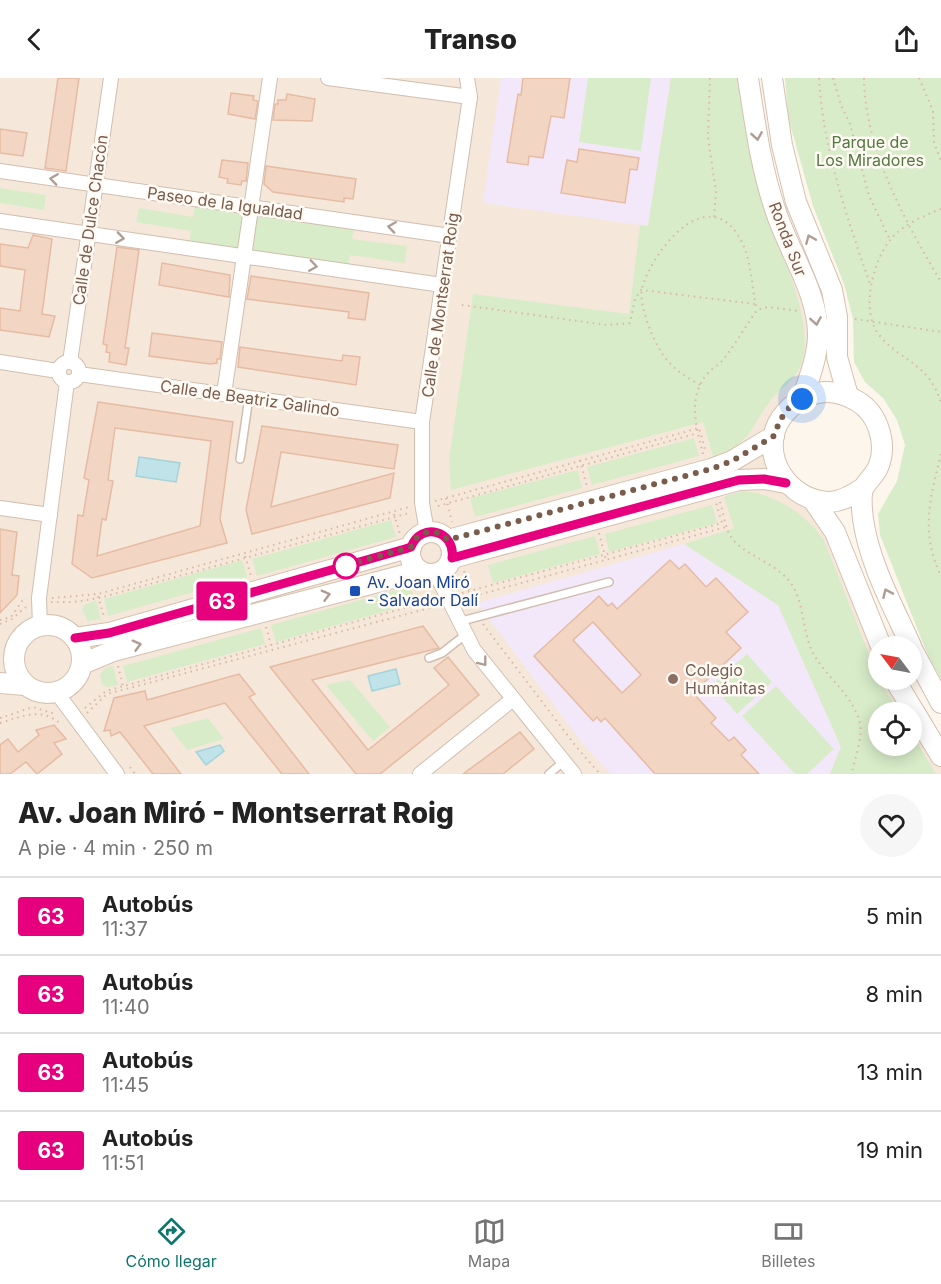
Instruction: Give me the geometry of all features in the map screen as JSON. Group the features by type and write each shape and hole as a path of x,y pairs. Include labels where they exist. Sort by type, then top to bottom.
{"main road":[{"name":"Ronda Sur","path":"748,78 759,148 776,212 815,314 818,336 816,354 802,399 789,408 780,420 774,436"},
{"name":"Ronda Sur","path":"772,78 782,145 796,202 832,290 837,317 837,357 848,396"},
{"path":"774,436 773,452 777,469 786,483 799,494 813,500 831,502 848,498 863,488 879,465 882,450 881,434 873,416 861,403 848,396 818,393 802,399"},
{"path":"712,478 732,461 774,436"},
{"path":"450,549 712,478 764,479 786,483"},
{"path":"863,488 863,520 880,578 906,636"},
{"path":"813,500 836,532 877,636"},
{"path":"82,664 125,648 428,572 447,567 450,549 440,533 427,532 415,538 411,547 413,564 428,572"},
{"path":"75,638 109,633 411,547"},
{"path":"0,683 25,685 40,693 57,693 74,682 82,664 81,650 75,638 59,627 40,626 23,636 7,657 25,685"},
{"path":"922,668 941,703"},
{"path":"902,690 941,756"}],"street":[{"name":"Calle de Dulce Chacón","path":"75,368 88,233 111,78"},
{"path":"224,394 270,78"},
{"path":"328,78 470,97"},
{"name":"Calle de Montserrat Roig","path":"427,532 422,507 422,422 470,97 467,78"},
{"name":"Paseo de la Igualdad","path":"0,171 450,236"},
{"path":"0,221 442,285"},
{"path":"0,362 58,371"},
{"path":"58,371 65,363 75,368 77,379 67,382"},
{"name":"Calle de Beatriz Galindo","path":"75,368 249,398 422,422"},
{"path":"58,371 59,376 67,382"},
{"path":"40,626 39,601 67,382"},
{"path":"0,508 50,515"},
{"path":"428,572 447,600 465,635 574,774"},
{"path":"57,693 68,718 117,774"},
{"path":"420,774 513,699"}],"lane":[{"path":"240,459 249,398"},
{"path":"458,622 609,582"},
{"path":"429,658 442,653 465,635"},
{"path":"549,774 563,762"}],"path":[{"path":"710,78 708,137 716,192 714,218"},
{"path":"819,78 827,140 855,241 871,287"},
{"path":"833,78 841,105 850,124 869,196 890,240"},
{"path":"864,78 867,122 888,180 941,282"},
{"path":"919,78 933,111 934,143 941,161"},
{"path":"941,209 910,223 890,240 880,258 871,287 870,322 880,337 917,366 936,385 941,403"},
{"path":"462,305 607,325 630,323 635,300 649,270 672,235 686,224 701,218 714,218 725,222 742,242 753,281 757,310 721,363 709,372 700,385 695,401 697,431"},
{"path":"641,290 755,304"},
{"path":"641,290 644,311 665,359 680,373 700,385"},
{"path":"0,622 12,619 28,605 39,601 98,594 395,515 580,460 697,431 699,428 726,527 734,541 772,565 792,584 798,598 804,630 813,652 848,699 858,719 859,738 852,774"},
{"path":"0,622 11,617 25,597 39,601 74,602 99,597 697,431"},
{"path":"941,454 927,527 932,558 941,576"},
{"path":"580,460 588,491"},
{"path":"712,478 722,523 605,555 447,600 272,650 107,694 87,713 68,718 33,712 1,723 0,718 33,707 68,718 83,710 106,691 447,600 472,597 726,527"},
{"path":"599,531 606,560"},
{"path":"245,555 252,580"},
{"path":"472,597 478,616 513,665 600,774"},
{"path":"264,622 272,650"}],"shaded area":[{"path":"0,78 748,78 818,336 773,451 813,500 874,636 868,636 868,690 901,690 908,702 868,702 868,756 922,756 922,725 941,756 941,774 0,774"},
{"path":"501,78 671,78 648,226 483,203"},
{"name":"Colegio Humánitas","path":"684,544 778,605 841,747 830,774 611,774 584,745 477,603"}],"green space":[{"path":"588,78 651,78 641,151 579,142"},
{"path":"671,78 738,78 747,137 760,195 799,301 805,344 802,362 796,375 772,399 742,441 713,456 703,422 451,490 449,460 473,294 629,314 640,225 648,226"},
{"name":"Parque de Los Miradores","path":"785,78 941,78 941,679 929,658 880,535 878,514 897,481 905,445 897,420 883,398 865,382 854,362 853,319 844,284 813,206 788,117"},
{"path":"0,188 46,195 44,210 0,203"},
{"path":"195,204 247,213 240,251 189,243 191,231 136,222 139,208 193,217"},
{"path":"256,213 354,227 352,239 407,246 405,263 350,255 348,266 251,252"},
{"path":"694,438 699,456 592,485 587,467"},
{"path":"578,470 582,488 475,517 470,498"},
{"path":"740,491 765,495 788,506 817,530 824,540 868,652 868,690 886,690 893,702 868,702 868,756 922,756 922,751 936,774 830,774 841,747 778,605 684,544 734,528 724,497"},
{"path":"712,505 717,523 609,552 605,534"},
{"path":"391,520 396,537 257,576 252,559"},
{"path":"595,536 600,554 493,583 488,565"},
{"path":"242,560 247,577 108,616 104,599"},
{"path":"410,586 415,603 276,642 271,625"},
{"path":"96,600 101,619 88,621 82,609 84,605"},
{"path":"261,628 265,644 127,682 123,666"},
{"path":"747,654 772,682 737,714 712,685"},
{"path":"113,666 118,685 106,687 102,684 100,675 105,668"},
{"path":"350,680 390,727 373,741 326,685"},
{"path":"776,686 834,749 807,774 795,774 742,716"},
{"path":"208,718 224,739 187,750 170,728"}],"water":[{"path":"139,457 180,463 176,482 136,476"},
{"path":"396,669 400,684 372,691 368,676"},
{"path":"220,745 224,751 206,765 196,752"}],"building":[{"path":"58,78 79,78 66,171 45,168"},
{"path":"523,78 570,78 564,118 551,116 543,158 529,156 528,165 507,162 518,94 521,95"},
{"path":"231,93 254,96 253,100 258,101 255,119 228,114"},
{"path":"287,94 315,99 312,121 273,120 275,104 278,104 278,100 286,100"},
{"path":"0,129 27,133 23,156 0,153"},
{"path":"579,149 639,158 637,170 630,169 625,203 561,193 567,160 577,162"},
{"path":"222,160 248,163 246,181 242,181 241,185 227,183 228,179 219,177"},
{"path":"266,166 356,179 353,199 344,198 344,202 273,192 264,184"},
{"path":"33,235 52,239 42,314 55,316 49,337 0,330 0,308 20,311 25,270 0,266 0,244 28,248"},
{"path":"117,247 139,250 125,348 129,348 126,365 109,362 110,353 106,352 107,345 103,344"},
{"path":"162,263 230,275 229,297 159,285"},
{"path":"251,276 369,293 365,320 348,318 349,312 247,299"},
{"path":"152,333 222,342 220,359 217,359 217,363 210,364 149,356"},
{"path":"240,347 342,361 343,355 360,357 356,385 238,367"},
{"path":"98,402 233,422 220,519 227,543 92,578 72,564 78,515 83,516 89,480 84,478","holes":["115,428 211,441 200,526 97,556 102,519 106,520 113,481 108,480"]},
{"path":"262,426 398,445 394,469 281,452 271,507 394,473 390,498 252,534 246,510"},
{"path":"0,529 17,532 12,575 19,576 17,595 0,613"},
{"path":"670,560 679,569 685,564 706,587 716,578 748,612 726,632 741,648 693,693 716,718 711,723 729,741 734,737 746,750 741,755 759,774 655,774 605,718 601,722 597,717 593,721 534,656 599,596 608,606 612,603 617,609","holes":["593,622 641,675 622,693 573,640"]},
{"path":"423,626 439,648 312,680 368,750 449,685 434,668 448,657 479,695 380,774 356,774 270,667"},
{"path":"239,674 255,694 249,697 309,774 282,774 225,703 144,726 181,774 153,774 120,732 111,736 110,730 104,731 114,698 145,691 147,700"},
{"path":"54,725 66,739 54,743 62,754 37,774 26,762 10,774 0,774 0,745 8,739 18,752 39,735 36,730"},
{"path":"520,732 534,749 503,774 463,774"}],"bus line":[{"name":"63","path":"75,638 109,633 405,549 411,547 415,538 427,532 434,531 446,537 452,548 452,558 460,557 739,480 764,479 786,483"}],"place":[{"name":"Av. Joan Miró - Salvador Dalí","path":"355,591"},
{"name":"Colegio Humánitas","path":"673,679"}],"route":[{"path":"346,566 337,568 411,547 415,538 427,532 440,533 448,540 711,469 732,461 774,436 780,420 789,408 802,399"}]}
